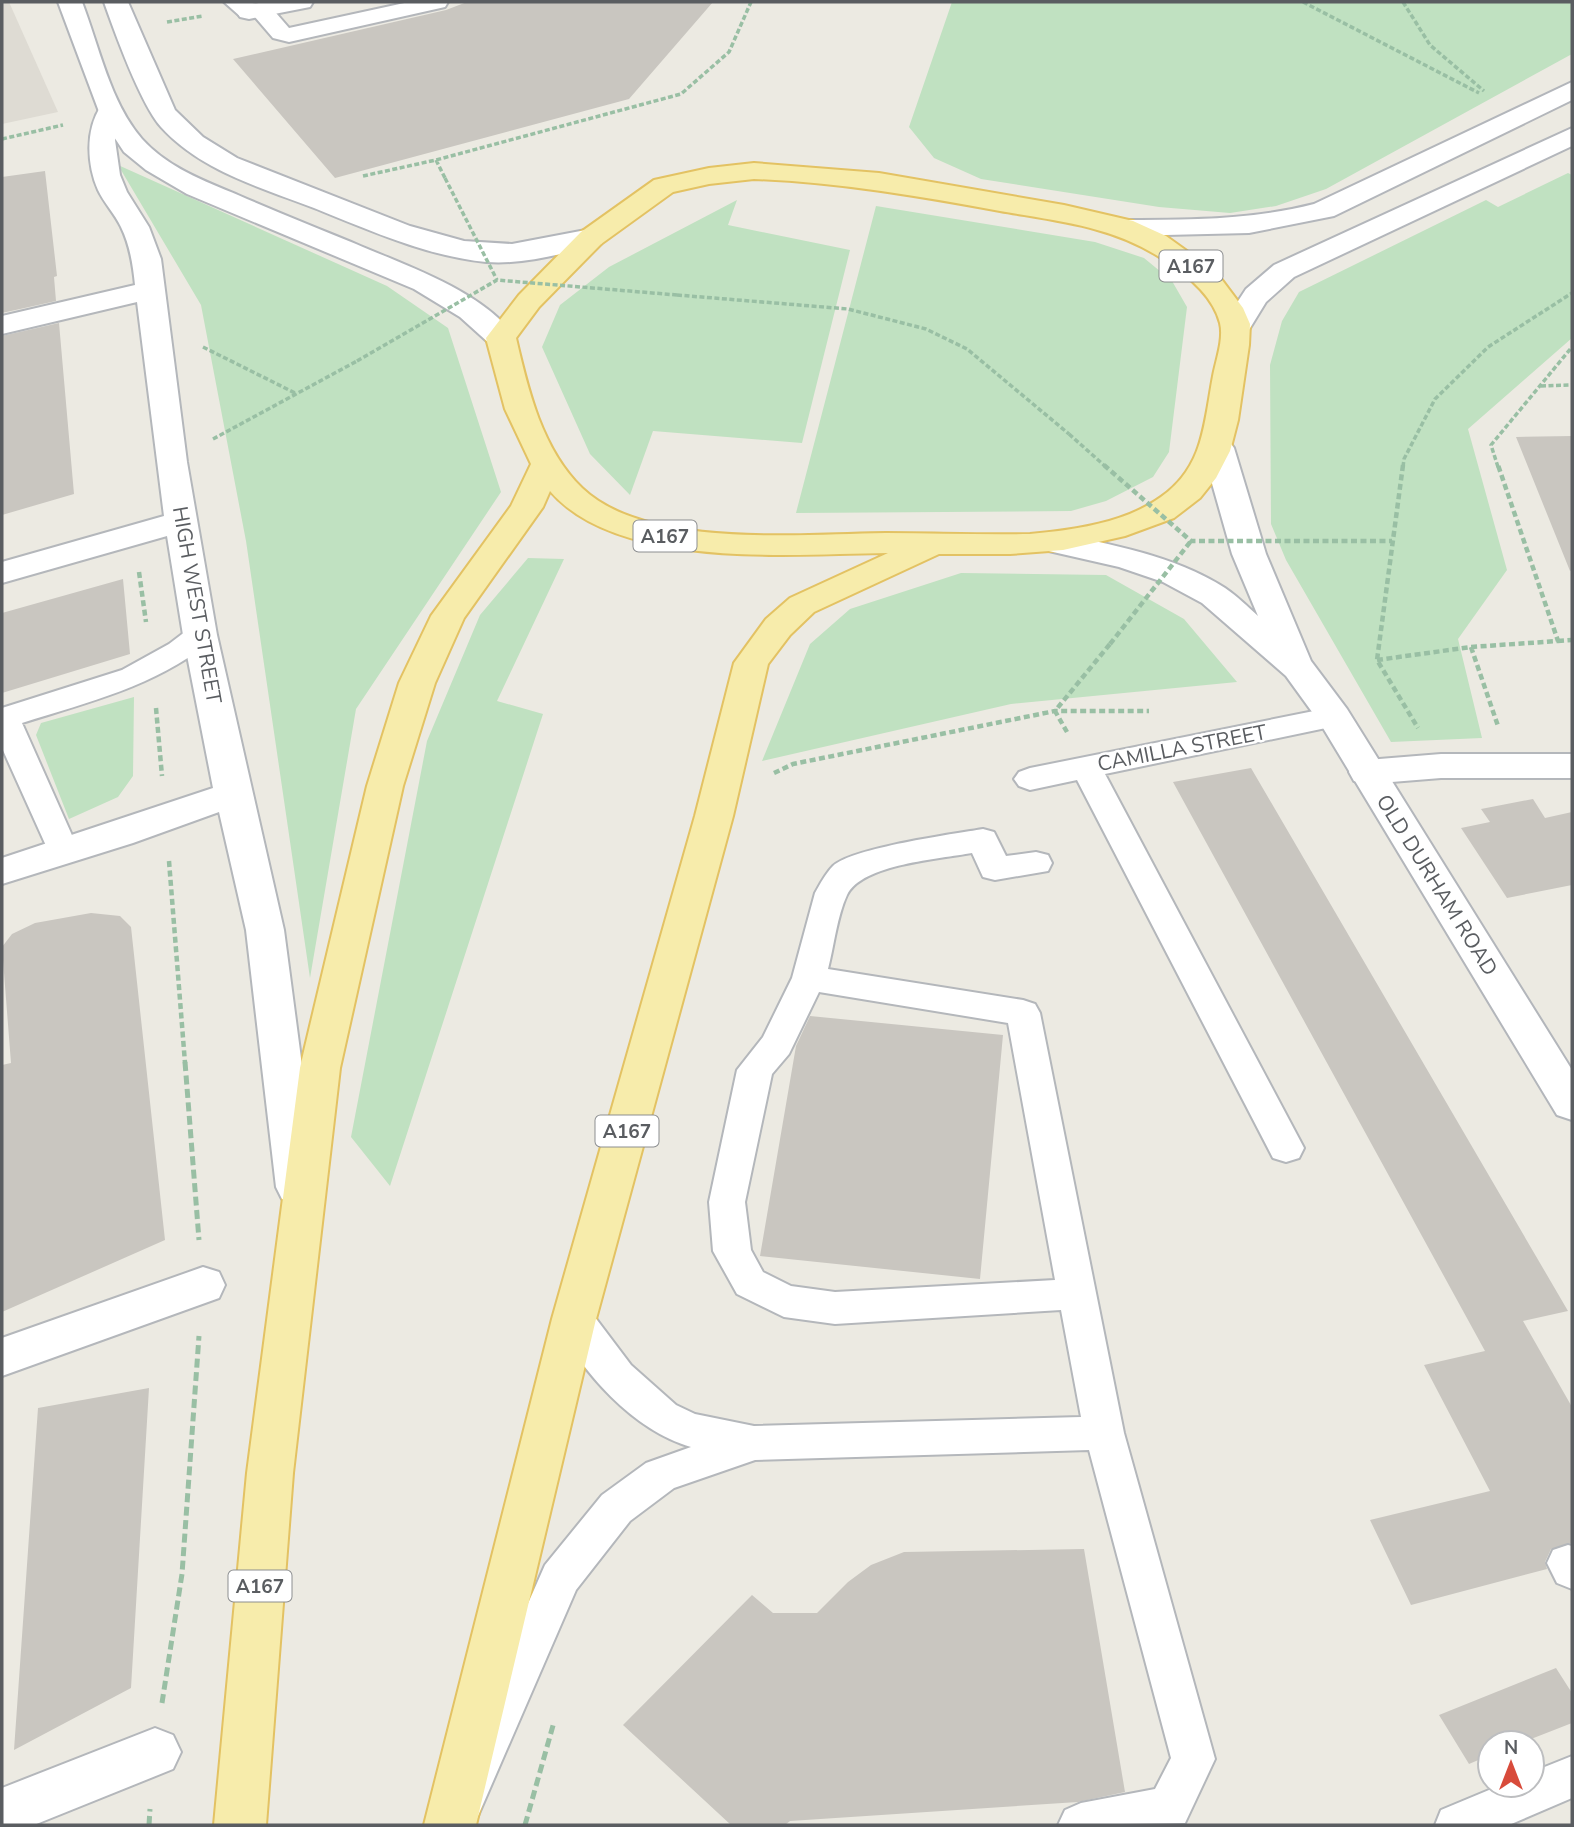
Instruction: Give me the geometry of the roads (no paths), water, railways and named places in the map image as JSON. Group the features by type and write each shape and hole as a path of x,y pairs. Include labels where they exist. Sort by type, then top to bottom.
{"main road":[{"path":"71,2 110,112 133,145 174,177 424,283 470,311 501,338"},
{"path":"116,2 163,112 173,126 217,158 372,221 444,246 487,253 516,252 591,238"},
{"path":"249,8 301,2"},
{"path":"1125,228 1253,226 1283,222 1314,213 1357,196 1508,108 1572,90"},
{"name":"HIGH WEST STREET","path":"110,112 102,140 106,175 141,239 147,259 171,462 200,635 265,930 302,1221"},
{"path":"1236,327 1248,302 1263,286 1284,271 1572,136"},
{"name":"A167","path":"754,172 791,172 874,182 1079,217 1125,228 1172,252 1203,276 1222,298 1236,327 1218,448 1195,485 1170,507 1113,528 1052,542 725,542 660,535 615,522 589,510 545,466 511,383 501,338 529,301 591,238 664,186 709,176 754,172"},
{"path":"2,325 153,307"},
{"name":"OLD DURHAM ROAD","path":"1218,448 1249,554 1298,668 1334,717 1572,1104"},
{"name":"A167","path":"240,1825 270,1473 320,1068 385,786 417,683 448,616 527,507 545,466"},
{"path":"2,573 133,533 183,521"},
{"name":"OLD DURHAM ROAD","path":"1052,542 1128,559 1175,575 1214,596 1298,668"},
{"name":"A167","path":"451,1825 574,1319 714,816 751,663 778,626 803,605 875,570 943,543"},
{"path":"1367,772 1441,766 1572,766"},
{"path":"2,871 166,819 233,794"},
{"path":"2,1357 203,1285"},
{"path":"22,1804 155,1752"}],"lane":[{"path":"249,8 281,33 289,35 437,2"},
{"path":"63,851 4,719 152,669 180,653 200,635"},
{"name":"CAMILLA STREET","path":"1030,779 1334,717"},
{"path":"1086,767 1286,1148"},
{"path":"1037,863 995,869 983,840 880,859 846,873 831,892 809,978 777,1045 755,1070 727,1202 732,1251 750,1283 784,1301 835,1308 1077,1294"},
{"path":"809,978 1023,1013 1104,1433 1194,1759 1169,1808 1081,1825"},
{"path":"574,1319 617,1377 662,1417 689,1430 754,1443 1104,1433"},
{"path":"451,1825 560,1578 616,1508 660,1475 754,1443"},
{"path":"1457,1825 1572,1777"}]}
